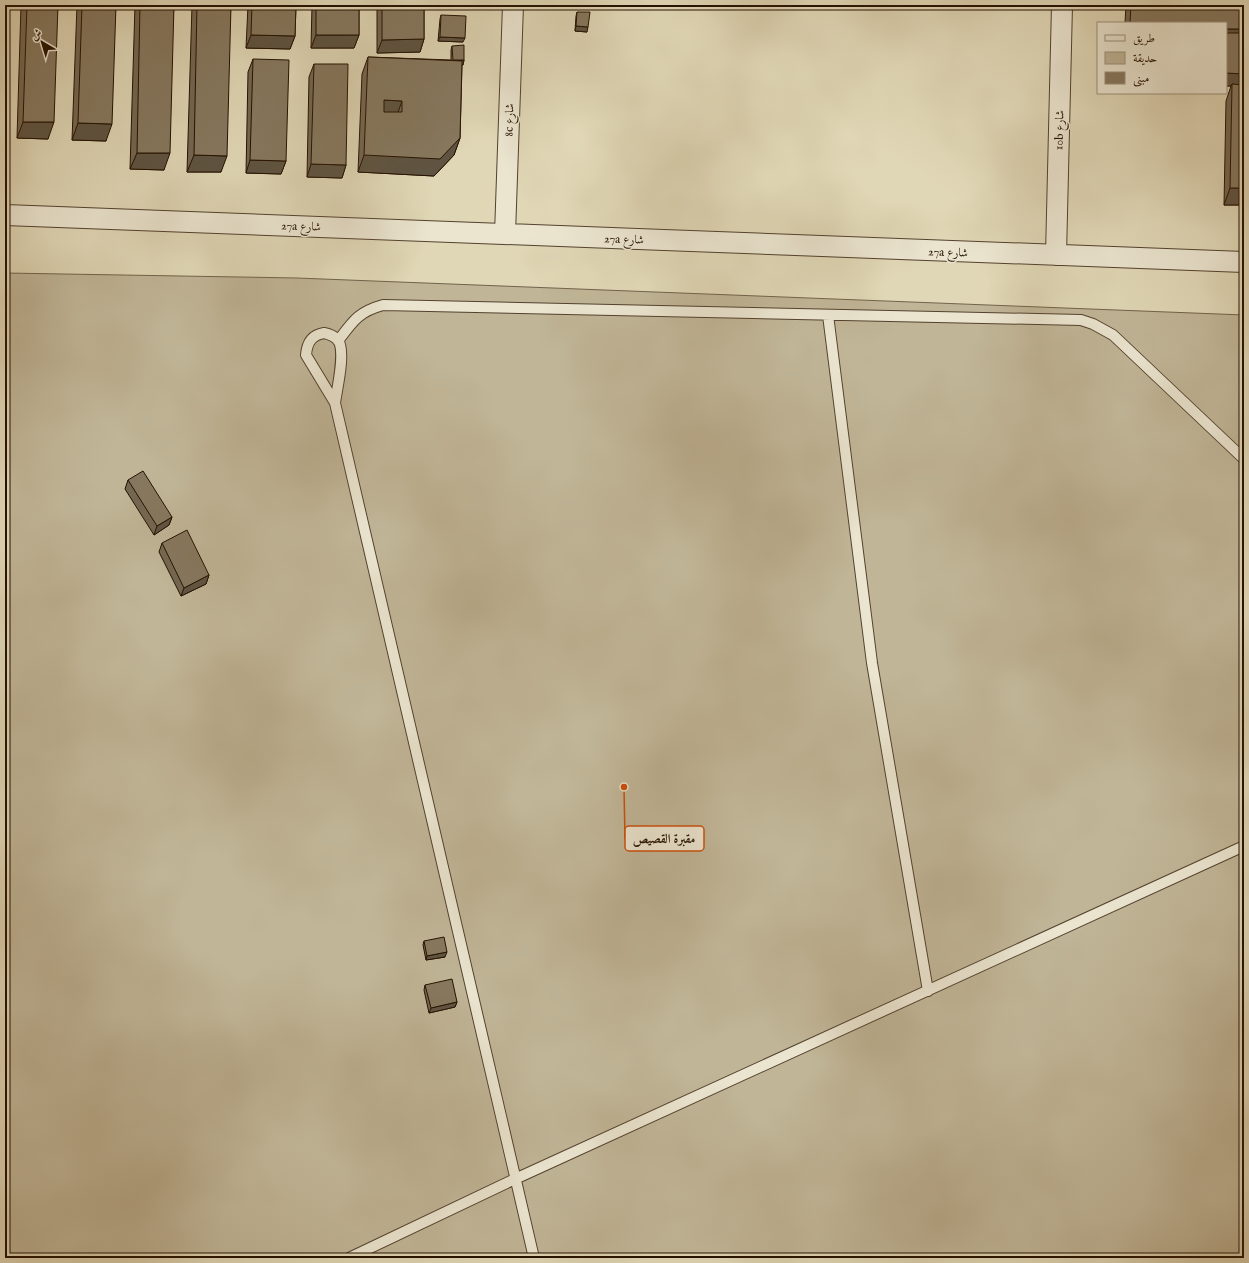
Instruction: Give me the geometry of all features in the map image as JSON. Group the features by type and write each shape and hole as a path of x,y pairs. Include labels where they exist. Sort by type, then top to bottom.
{"street":[{"name":"8c شارع","path":"505,234 513,5"},
{"name":"10b شارع","path":"1056,255 1062,5"},
{"name":"27a شارع","path":"5,215 1244,262"}],"lane":[{"path":"338,341 354,319 371,308 383,305 1081,320 1105,329 1113,335 1244,459"},
{"path":"828,315 872,663 928,991"},
{"path":"334,402 341,359 341,348 338,341 332,335 324,333 316,334 310,339 306,346 306,355 334,402 534,1258"},
{"path":"350,1258 515,1179 1244,846"}],"green space":[{"path":"5,273 297,278 1244,315 1244,1258 5,1258"}],"building":[{"path":"27,5 58,5 54,122 23,122"},
{"path":"82,5 116,5 112,124 78,123"},
{"path":"140,5 174,5 170,153 137,153"},
{"path":"197,5 231,5 227,156 194,155"},
{"path":"252,5 296,5 295,36 251,35"},
{"path":"316,5 359,5 359,35 316,35"},
{"path":"382,5 424,5 424,39 382,40"},
{"path":"1131,5 1244,5 1244,29 1227,29 1227,22 1130,22"},
{"path":"577,12 590,12 588,27 576,26"},
{"path":"441,15 466,16 465,38 440,37"},
{"path":"1227,33 1244,33 1244,74 1227,73"},
{"path":"464,45 464,60 453,60 452,46"},
{"path":"368,57 462,61 460,138 440,159 364,155","holes":["384,100 402,101 402,112 384,112"]},
{"path":"253,59 289,60 286,161 250,160"},
{"path":"314,64 348,64 346,165 311,164"},
{"path":"1232,84 1244,85 1244,188 1230,188"},
{"path":"143,471 172,517 157,526 128,480"},
{"path":"187,530 209,575 184,588 162,543"},
{"path":"444,937 447,952 427,956 424,941"},
{"path":"452,979 457,1002 431,1008 425,985"}],"place":[{"name":"مقبرة القصيص","path":"624,787"}]}
